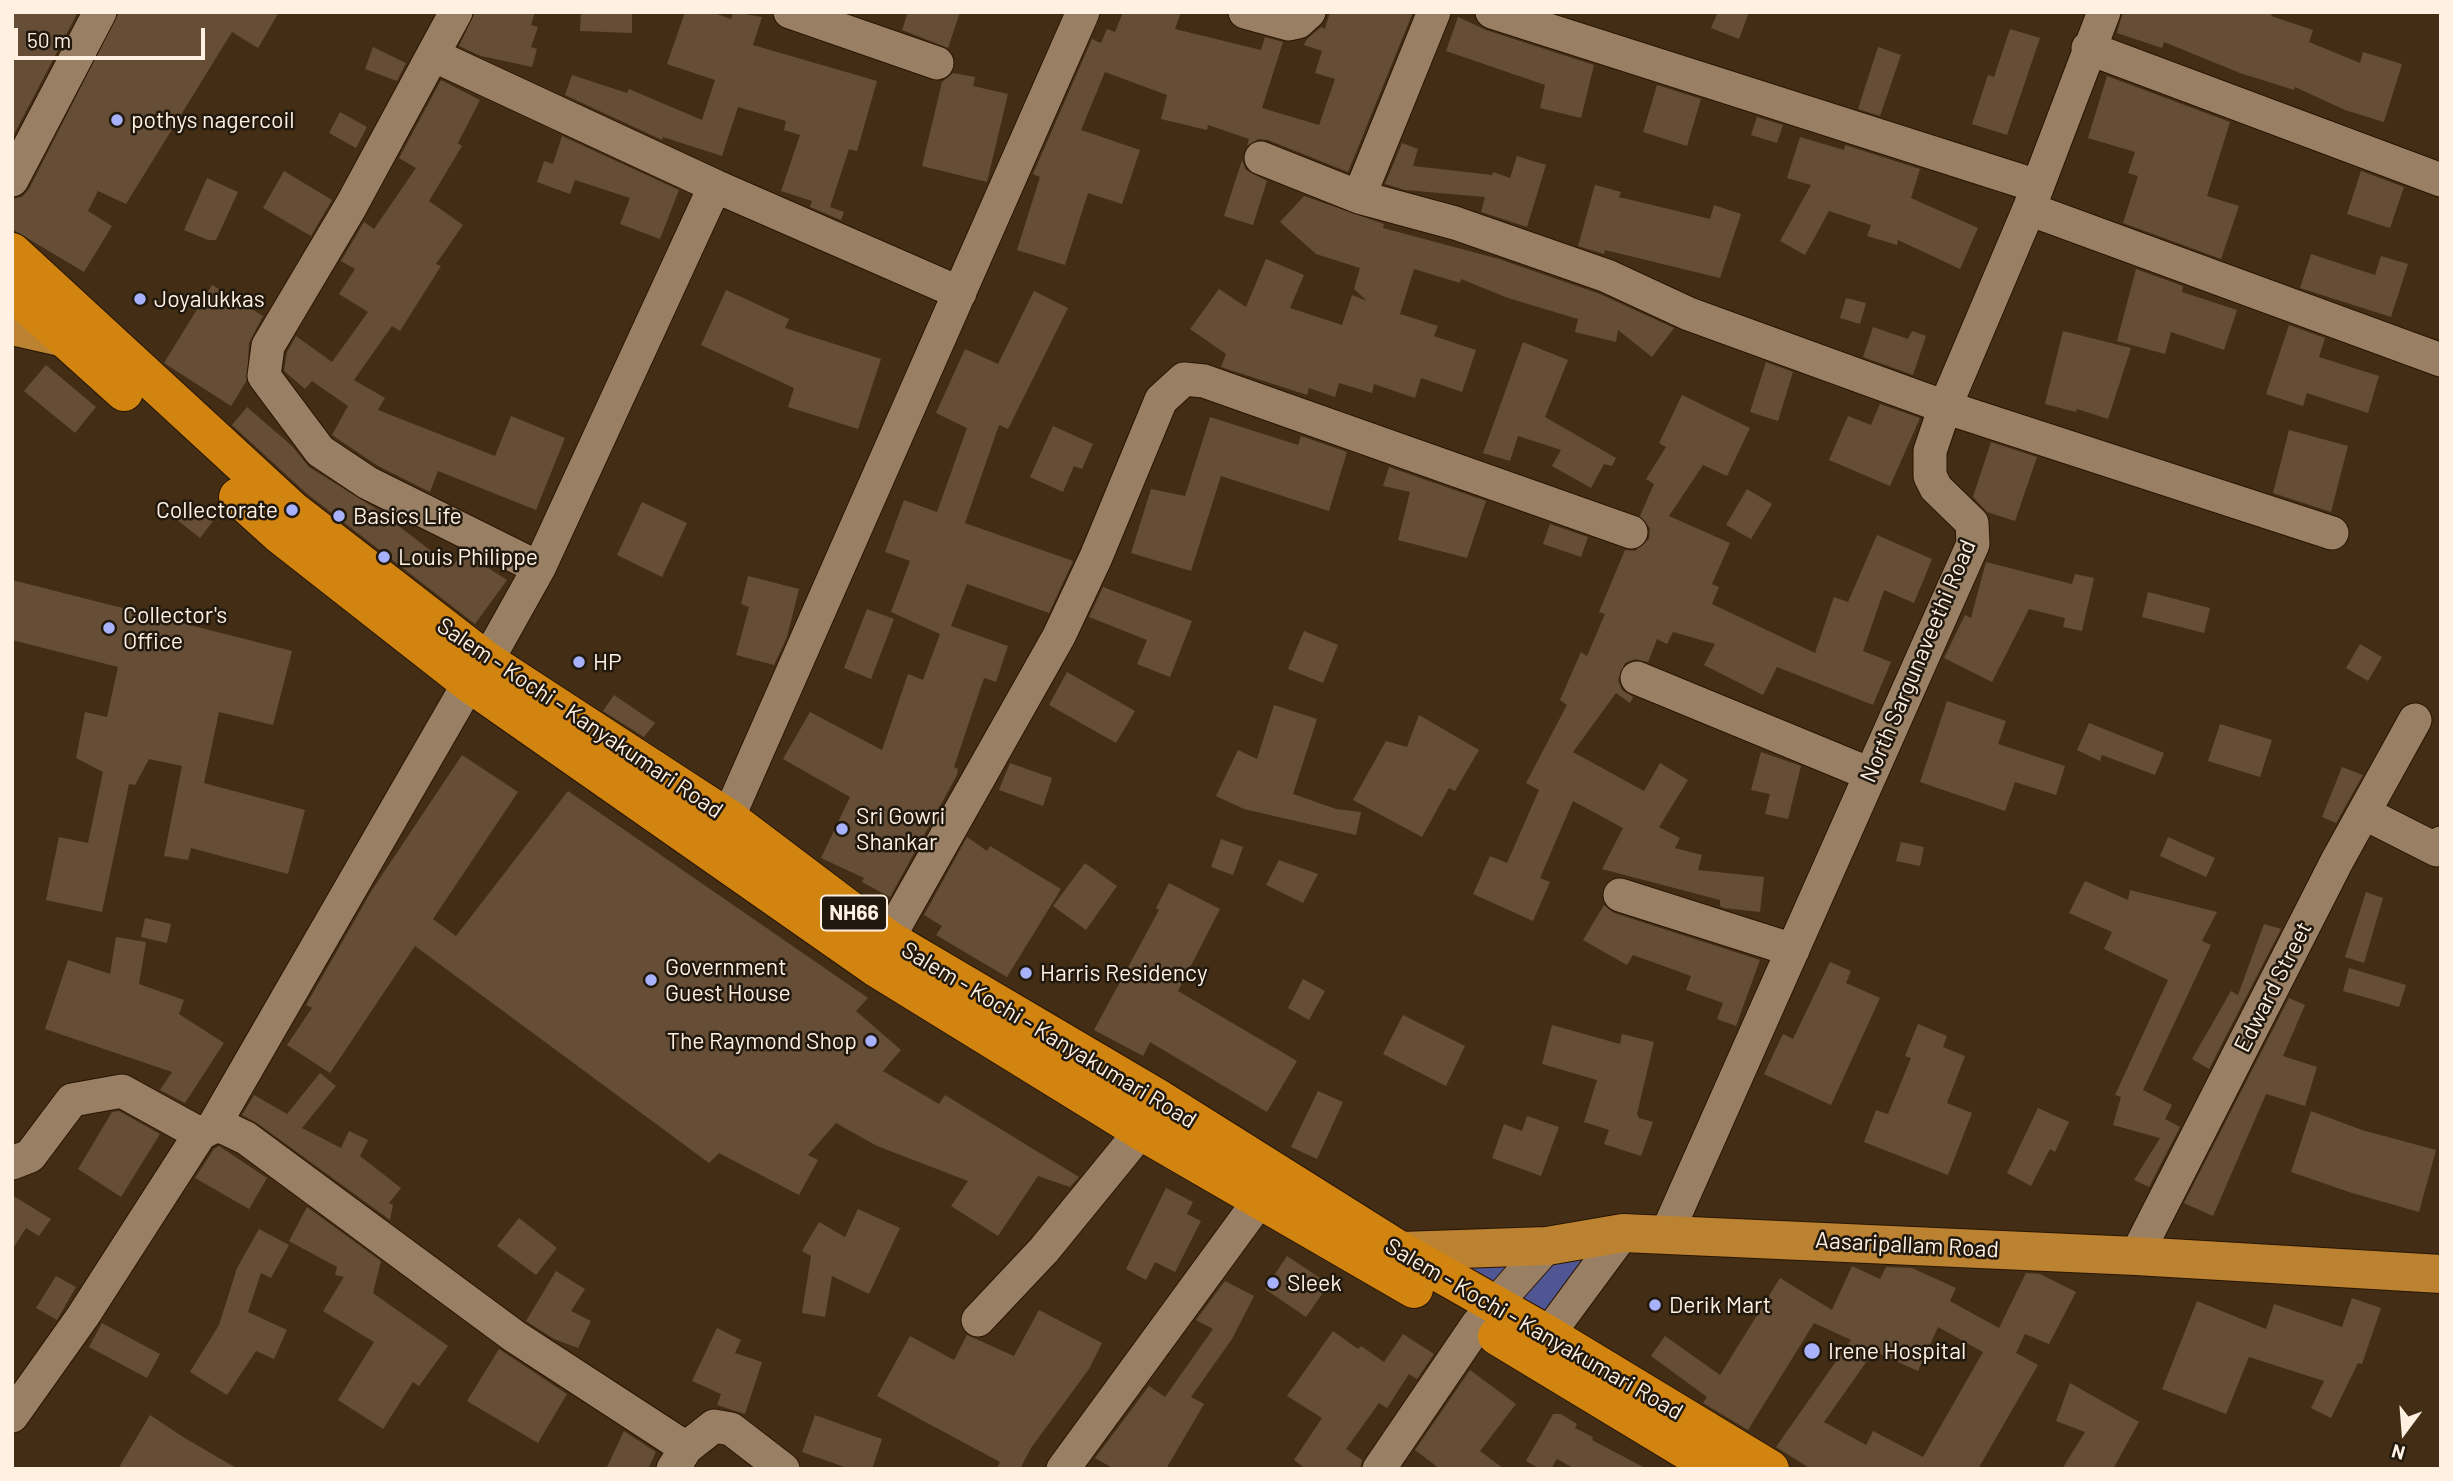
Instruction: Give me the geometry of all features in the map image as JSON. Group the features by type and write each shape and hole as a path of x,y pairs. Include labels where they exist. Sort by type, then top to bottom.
{"highway":[{"name":"Salem - Kochi - Kanyakumari Road","path":"12,252 292,510 478,672 728,818 797,891 875,967 1259,1201 1394,1262"},
{"name":"Salem - Kochi - Kanyakumari Road","path":"12,291 279,534 797,891 888,939 1156,1097 1394,1262 1540,1345 1770,1469"},
{"name":"Salem - Kochi - Kanyakumari Road","path":"1540,1345 1697,1464"}],"main road":[{"path":"12,326 65,338"},
{"name":"Aasaripallam Road","path":"1394,1262 1547,1245 1623,1233 2136,1255 2441,1274"}],"street":[{"path":"12,180 100,12"},
{"path":"456,12 351,206 268,346 264,376 313,442 330,457 368,483 539,568"},
{"path":"728,818 1083,12"},
{"path":"1245,12 1289,24 1298,22 1309,12"},
{"path":"1359,197 1434,12"},
{"path":"1492,12 2033,198 2441,360"},
{"name":"North Sargunaveethi Road","path":"1666,1235 1973,544 1972,523 1936,488 1930,475 1930,451 1945,407 2033,198 2088,48 2104,12"},
{"path":"811,16 937,63"},
{"path":"2088,48 2441,180"},
{"path":"433,55 715,186 960,293"},
{"path":"1261,158 1359,197 1455,223 1607,276 1689,314 1945,407 2332,533"},
{"path":"12,1416 83,1316 207,1130 539,568 715,186"},
{"path":"888,939 1059,636 1096,557 1161,400 1184,379 1204,381 1631,532"},
{"path":"1637,678 1870,774"},
{"name":"Edward Street","path":"2136,1255 2364,813 2415,720"},
{"path":"2364,813 2437,850 2441,843"},
{"path":"1620,895 1793,950"},
{"path":"12,1163 30,1156 72,1100 121,1091 207,1130 234,1130 680,1458 704,1431 722,1426 783,1469"},
{"path":"978,1320 1044,1250 1141,1131"},
{"path":"1063,1469 1259,1201"},
{"path":"1540,1345 1623,1233"},
{"path":"1379,1469 1487,1315 1547,1245"}],"shaded area":[{"path":"1605,1246 1543,1324 1417,1255"}],"building":[{"path":"12,12 78,12 12,138"},
{"name":"pothys nagercoil","path":"119,12 279,12 258,48 232,32 126,204 98,191 88,211 112,226 84,272 12,229 12,199 22,197 29,189"},
{"path":"475,12 535,12 531,25 538,27 531,47 537,49 532,67 481,56 459,46"},
{"path":"581,12 632,12 632,33 580,31"},
{"path":"685,12 711,12 731,19 733,12 762,17 753,45 877,81 857,151 849,149 830,207 844,212 841,220 810,207 812,201 781,191 800,135 784,130 786,121 738,107 722,156 663,137 662,140 565,95 572,75 627,93 629,89 702,120 715,80 667,64"},
{"path":"908,12 960,12 948,48 902,30"},
{"path":"1123,12 1181,12 1175,29 1261,50 1265,37 1283,42 1262,108 1319,125 1335,79 1315,73 1322,51 1304,45 1307,39 1321,27 1325,29 1330,12 1413,12 1348,172 1268,140 1258,139 1247,146 1249,139 1208,125 1207,130 1161,119 1167,95 1105,72 1081,130 1140,150 1122,204 1088,193 1065,265 1017,250 1040,177 1033,174 1092,39 1101,43 1107,29 1115,32"},
{"path":"1718,12 1749,12 1739,39 1711,28"},
{"path":"2123,12 2273,12 2271,16 2313,30 2309,42 2360,63 2363,52 2402,64 2384,122 2345,110 2295,87 2294,90 2240,73 2164,42 2162,48 2117,33"},
{"path":"1458,17 1486,30 1594,65 1581,118 1540,108 1545,85 1446,51"},
{"path":"2010,29 2040,38 2007,135 1972,124 1988,75 1994,77"},
{"path":"373,47 406,63 397,81 365,69"},
{"path":"1878,47 1901,55 1880,116 1858,109"},
{"path":"953,73 975,77 973,86 1008,94 987,182 922,166 942,82"},
{"path":"2107,76 2230,122 2207,196 2239,206 2221,259 2123,223 2138,176 2128,173 2135,152 2088,138"},
{"path":"441,80 480,100 458,143 462,146 429,201 463,225 436,264 441,266 400,331 392,326 354,380 385,398 378,410 495,456 511,416 565,438 536,510 438,471 430,492 378,466 332,435 348,406 312,381 305,389 284,371 287,352 296,336 332,362 368,312 339,294 355,269 341,261 364,222 374,229 416,168 399,158"},
{"path":"1657,85 1701,99 1687,146 1643,132"},
{"path":"340,112 367,127 356,148 329,133"},
{"path":"1757,117 1783,125 1777,143 1751,135"},
{"path":"562,136 679,190 660,239 620,224 630,198 575,180 570,194 537,182 544,161 553,164"},
{"path":"1800,137 1844,150 1845,145 1920,169 1911,198 1978,228 1960,269 1898,240 1897,245 1867,236 1871,225 1829,211 1805,255 1780,241 1811,185 1787,178"},
{"path":"1402,143 1418,149 1413,166 1492,175 1493,172 1510,178 1517,156 1546,165 1527,227 1481,212 1485,197 1405,190 1385,184"},
{"path":"1242,160 1246,170 1267,181 1253,225 1224,216"},
{"path":"284,171 332,200 311,236 263,208"},
{"path":"2361,171 2404,187 2390,228 2347,214"},
{"path":"207,178 238,192 216,240 208,240 184,230"},
{"path":"1595,185 1621,192 1619,197 1710,219 1714,205 1741,214 1720,278 1578,246"},
{"path":"1304,196 1384,224 1383,228 1499,259 1600,294 1674,328 1652,357 1618,330 1616,342 1575,332 1578,319 1508,298 1461,279 1460,283 1414,269 1400,314 1438,326 1434,336 1476,350 1462,392 1421,378 1415,398 1374,384 1372,393 1339,383 1335,397 1309,388 1307,395 1221,367 1226,354 1190,329 1219,289 1246,307 1266,259 1304,275 1290,308 1342,325 1352,295 1367,301 1354,289 1360,268 1316,254 1280,222"},
{"path":"2311,254 2375,275 2381,256 2408,264 2391,317 2300,288"},
{"path":"2136,269 2183,286 2182,292 2237,310 2224,350 2171,332 2165,354 2117,341"},
{"path":"212,285 263,316 249,343 247,380 231,406 164,363"},
{"path":"726,290 789,319 785,328 881,359 858,429 788,407 794,388 701,345"},
{"path":"1034,291 1068,308 1008,429 999,425 965,523 1073,561 1049,613 967,584 951,626 1008,646 996,682 984,678 954,767 958,769 957,775 890,897 862,882 864,878 821,858 850,797 783,759 810,712 882,750 908,674 923,680 940,634 891,612 910,561 885,552 904,500 937,512 967,428 936,413 965,349 998,364"},
{"path":"1846,298 1866,303 1860,324 1840,318"},
{"path":"2289,325 2325,338 2319,357 2379,376 2368,413 2307,393 2303,406 2266,394"},
{"path":"1873,327 1908,339 1912,331 1926,336 1913,375 1863,357"},
{"path":"2063,331 2131,348 2108,419 2077,409 2076,412 2045,404"},
{"path":"1523,342 1568,360 1545,417 1616,458 1612,466 1604,464 1591,488 1552,466 1561,450 1518,436 1510,461 1483,453"},
{"path":"1766,362 1793,372 1778,421 1750,412"},
{"path":"46,365 96,407 75,433 24,391"},
{"path":"1682,395 1750,428 1727,476 1703,465 1669,516 1730,543 1712,584 1719,587 1712,604 1815,653 1834,597 1848,602 1877,535 1932,559 1914,603 1884,590 1863,651 1891,662 1873,705 1777,667 1763,695 1704,665 1715,644 1673,632 1667,644 1657,639 1648,662 1635,659 1625,663 1618,680 1622,690 1633,697 1630,703 1616,693 1573,752 1644,791 1660,763 1688,780 1659,827 1680,838 1675,848 1702,855 1698,870 1764,877 1760,912 1724,908 1720,906 1720,900 1602,869 1623,828 1573,801 1540,878 1550,882 1533,921 1473,894 1490,856 1507,863 1539,790 1526,783 1567,705 1560,700 1581,652 1587,656 1605,614 1599,612 1625,550 1635,551 1649,539 1650,528 1640,516 1654,484 1646,479 1666,447 1659,443"},
{"path":"1880,404 1920,418 1890,486 1829,460 1848,416 1871,425"},
{"path":"247,407 292,446 309,467 378,510 452,567 463,552 507,580 475,624 306,493 232,425"},
{"path":"1210,417 1298,445 1301,436 1347,452 1329,511 1221,476 1191,571 1131,553 1151,489 1185,496"},
{"path":"1053,426 1093,444 1082,469 1074,466 1063,492 1030,477"},
{"path":"2289,430 2348,446 2331,512 2273,493"},
{"path":"1991,442 2037,457 2015,521 1987,512 1973,497"},
{"path":"1389,467 1486,501 1467,558 1398,540 1410,492 1383,486"},
{"path":"1747,489 1772,504 1751,539 1726,525"},
{"path":"642,502 687,523 662,577 617,555"},
{"path":"191,503 213,521 200,538 177,520"},
{"path":"1550,524 1588,537 1581,557 1543,544"},
{"path":"1986,562 2072,584 2075,574 2094,578 2082,631 2063,627 2065,618 2029,609 1992,682 1944,658 1965,615 1971,618"},
{"path":"748,576 799,589 787,637 774,665 736,655 749,607 741,604"},
{"path":"12,580 292,651 273,725 219,712 204,783 305,810 288,874 191,848 188,860 164,856 182,766 149,759 135,785 129,784 102,912 46,900 59,837 88,843 103,772 76,758 85,712 107,717 118,667 12,640"},
{"path":"1103,587 1192,621 1170,677 1137,664 1147,640 1089,617"},
{"path":"2148,592 2210,608 2204,633 2142,617"},
{"path":"867,609 894,619 871,679 844,668"},
{"path":"1304,631 1338,645 1323,683 1288,669"},
{"path":"2360,644 2382,657 2368,681 2346,668"},
{"path":"1067,672 1135,711 1116,743 1049,705"},
{"path":"614,695 655,723 644,737 603,711"},
{"path":"1947,701 2006,721 1998,744 2065,766 2056,795 2015,782 2005,811 1920,782"},
{"path":"1274,705 1317,719 1293,794 1336,809 1361,812 1356,835 1244,809 1216,796 1238,750 1257,759"},
{"path":"1419,715 1479,750 1455,791 1449,788 1422,837 1353,800 1386,741 1407,747"},
{"path":"2089,723 2164,753 2155,775 2102,755 2100,761 2077,750"},
{"path":"2220,724 2272,740 2260,777 2208,761"},
{"path":"1761,752 1801,766 1788,819 1765,814 1770,794 1751,790"},
{"name":"Government Guest House","path":"462,755 518,792 433,919 456,936 568,791 868,998 856,1011 901,1050 883,1071 939,1104 945,1095 1079,1177 1070,1187 1038,1176 998,1236 951,1206 968,1181 877,1146 836,1123 808,1155 818,1160 799,1195 719,1153 709,1163 415,946 330,1073 287,1045 312,1008 306,1005 372,890"},
{"path":"1010,763 1052,778 1043,806 999,790"},
{"path":"2342,767 2363,775 2336,823 2322,817"},
{"path":"967,837 987,851 990,846 1061,889 1007,977 936,935 942,926 924,915"},
{"path":"2168,837 2215,858 2206,877 2160,856"},
{"path":"1221,839 1243,847 1233,875 1211,867"},
{"path":"1901,842 1924,847 1920,866 1896,861"},
{"path":"1279,860 1318,874 1303,903 1266,885"},
{"path":"1085,863 1117,886 1086,930 1053,906"},
{"path":"2085,881 2128,900 2130,890 2217,912 2202,941 2211,945 2143,1090 2172,1105 2165,1119 2180,1127 2149,1187 2134,1180 2160,1138 2113,1125 2121,1097 2115,1095 2168,980 2104,949 2112,932 2069,913"},
{"path":"1169,883 1220,909 1178,991 1297,1061 1267,1112 1150,1042 1143,1056 1094,1030 1159,910 1156,908"},
{"path":"2366,892 2383,898 2364,963 2345,957"},
{"path":"1604,905 1614,913 1760,960 1736,1026 1717,1019 1723,1003 1686,990 1691,976 1633,955 1627,965 1583,940"},
{"path":"145,918 171,924 167,943 141,937"},
{"path":"2264,924 2281,929 2209,1069 2192,1059 2231,991 2238,995"},
{"path":"116,937 146,942 139,984 184,1000 179,1014 224,1043 185,1103 160,1090 172,1072 45,1029 68,960 110,974"},
{"path":"1830,962 1851,971 1846,983 1880,998 1831,1105 1764,1074 1783,1034 1793,1039"},
{"path":"2349,968 2406,985 2399,1007 2343,991"},
{"path":"1303,979 1325,991 1309,1020 1288,1008"},
{"path":"2289,998 2305,1005 2283,1056 2317,1067 2305,1106 2266,1094 2213,1216 2184,1203"},
{"path":"1403,1015 1465,1046 1446,1086 1383,1054"},
{"path":"1918,1024 1947,1036 1943,1047 1965,1056 1947,1103 1972,1113 1948,1175 1864,1142 1876,1110 1888,1114 1911,1058 1905,1056"},
{"path":"1552,1025 1620,1044 1622,1034 1654,1042 1637,1114 1639,1118 1653,1122 1641,1156 1604,1144 1609,1130 1584,1122 1597,1080 1542,1064"},
{"path":"320,1073 336,1086 302,1128 341,1148 349,1131 368,1140 360,1156 401,1188 389,1203 393,1205 390,1220 257,1123 242,1115 254,1095 287,1114"},
{"path":"1318,1091 1343,1102 1317,1159 1291,1147"},
{"path":"2038,1108 2069,1122 2055,1152 2050,1149 2031,1186 2007,1173"},
{"path":"119,1111 160,1134 121,1197 78,1169 112,1112"},
{"path":"2311,1111 2362,1130 2436,1150 2419,1212 2291,1172"},
{"path":"1527,1116 1559,1127 1541,1176 1492,1158 1504,1124 1522,1131"},
{"path":"219,1146 267,1178 249,1209 195,1178 214,1149"},
{"path":"1166,1188 1193,1202 1187,1214 1201,1221 1175,1272 1155,1262 1146,1280 1126,1269"},
{"path":"12,1195 51,1219 39,1236 26,1228 12,1250"},
{"path":"307,1207 381,1261 373,1293 448,1346 419,1386 413,1382 383,1429 338,1400 374,1342 323,1311 344,1277 335,1275 337,1267 289,1241"},
{"path":"858,1209 900,1228 869,1294 832,1276 825,1317 802,1313 811,1256 802,1251 819,1222 845,1237"},
{"path":"519,1218 557,1248 536,1275 497,1246"},
{"path":"259,1229 289,1245 271,1278 261,1273 248,1312 287,1330 274,1359 256,1351 227,1395 190,1372 219,1325 237,1268"},
{"path":"1287,1256 1329,1284 1306,1317 1265,1289"},
{"path":"1852,1266 1880,1279 1886,1267 1912,1268 1956,1288 1950,1301 1999,1328 2026,1273 2040,1274 2076,1292 2049,1344 2025,1334 2016,1353 2038,1365 1978,1469 1811,1469 1776,1447 1851,1340 1814,1323 1748,1430 1703,1403 1707,1397 1651,1356 1665,1336 1720,1375 1780,1278 1832,1310","holes":["1938,1327 1983,1352 1923,1457 1873,1431 1866,1445 1824,1422 1874,1351 1918,1371"]},
{"path":"556,1271 585,1289 571,1311 591,1321 578,1348 554,1339 526,1321"},
{"path":"56,1276 76,1287 57,1320 36,1308"},
{"path":"1225,1281 1254,1296 1232,1339 1191,1397 1204,1404 1166,1469 1114,1469 1095,1458 1149,1386 1165,1397 1213,1329 1196,1320"},
{"path":"2352,1298 2381,1308 2362,1364 2358,1363 2331,1418 2311,1408 2324,1381 2249,1357 2226,1414 2162,1389 2197,1301 2266,1329 2274,1304 2342,1327"},
{"path":"1039,1310 1102,1343 1089,1369 1031,1448 1020,1469 997,1469 1000,1462 877,1396 910,1336 954,1360 967,1335 1014,1356"},
{"path":"102,1323 160,1354 147,1378 89,1347"},
{"path":"717,1328 741,1340 735,1353 762,1362 745,1414 717,1405 721,1394 692,1381"},
{"path":"1333,1331 1358,1349 1361,1346 1384,1362 1403,1334 1434,1354 1417,1379 1409,1374 1387,1408 1379,1403 1346,1449 1362,1460 1360,1469 1306,1469 1294,1460 1322,1418 1287,1396"},
{"path":"499,1349 567,1394 538,1443 467,1401"},
{"path":"1470,1370 1516,1404 1480,1451 1504,1469 1440,1469 1415,1450"},
{"path":"2070,1383 2139,1422 2113,1469 2062,1469 2085,1432 2056,1421"},
{"path":"1553,1414 1561,1414 1577,1424 1575,1428 1593,1437 1592,1440 1647,1469 1575,1469 1557,1459 1551,1469 1540,1469 1526,1461"},
{"path":"150,1415 183,1437 238,1469 118,1469"},
{"path":"815,1415 882,1439 872,1469 850,1469 802,1452"},
{"path":"624,1431 656,1452 648,1469 606,1469"}],"place":[{"name":"pothys nagercoil","path":"117,120"},
{"name":"Joyalukkas","path":"140,299"},
{"name":"Collectorate","path":"292,510"},
{"name":"Basics Life","path":"339,516"},
{"name":"Louis Philippe","path":"384,557"},
{"name":"Collector's Office","path":"109,628"},
{"name":"HP","path":"579,662"},
{"name":"Sri Gowri Shankar","path":"842,829"},
{"name":"Harris Residency","path":"1026,973"},
{"name":"Government Guest House","path":"651,980"},
{"name":"The Raymond Shop","path":"871,1041"},
{"name":"Sleek","path":"1273,1283"},
{"name":"Derik Mart","path":"1655,1305"},
{"name":"Irene Hospital","path":"1812,1351"}]}
